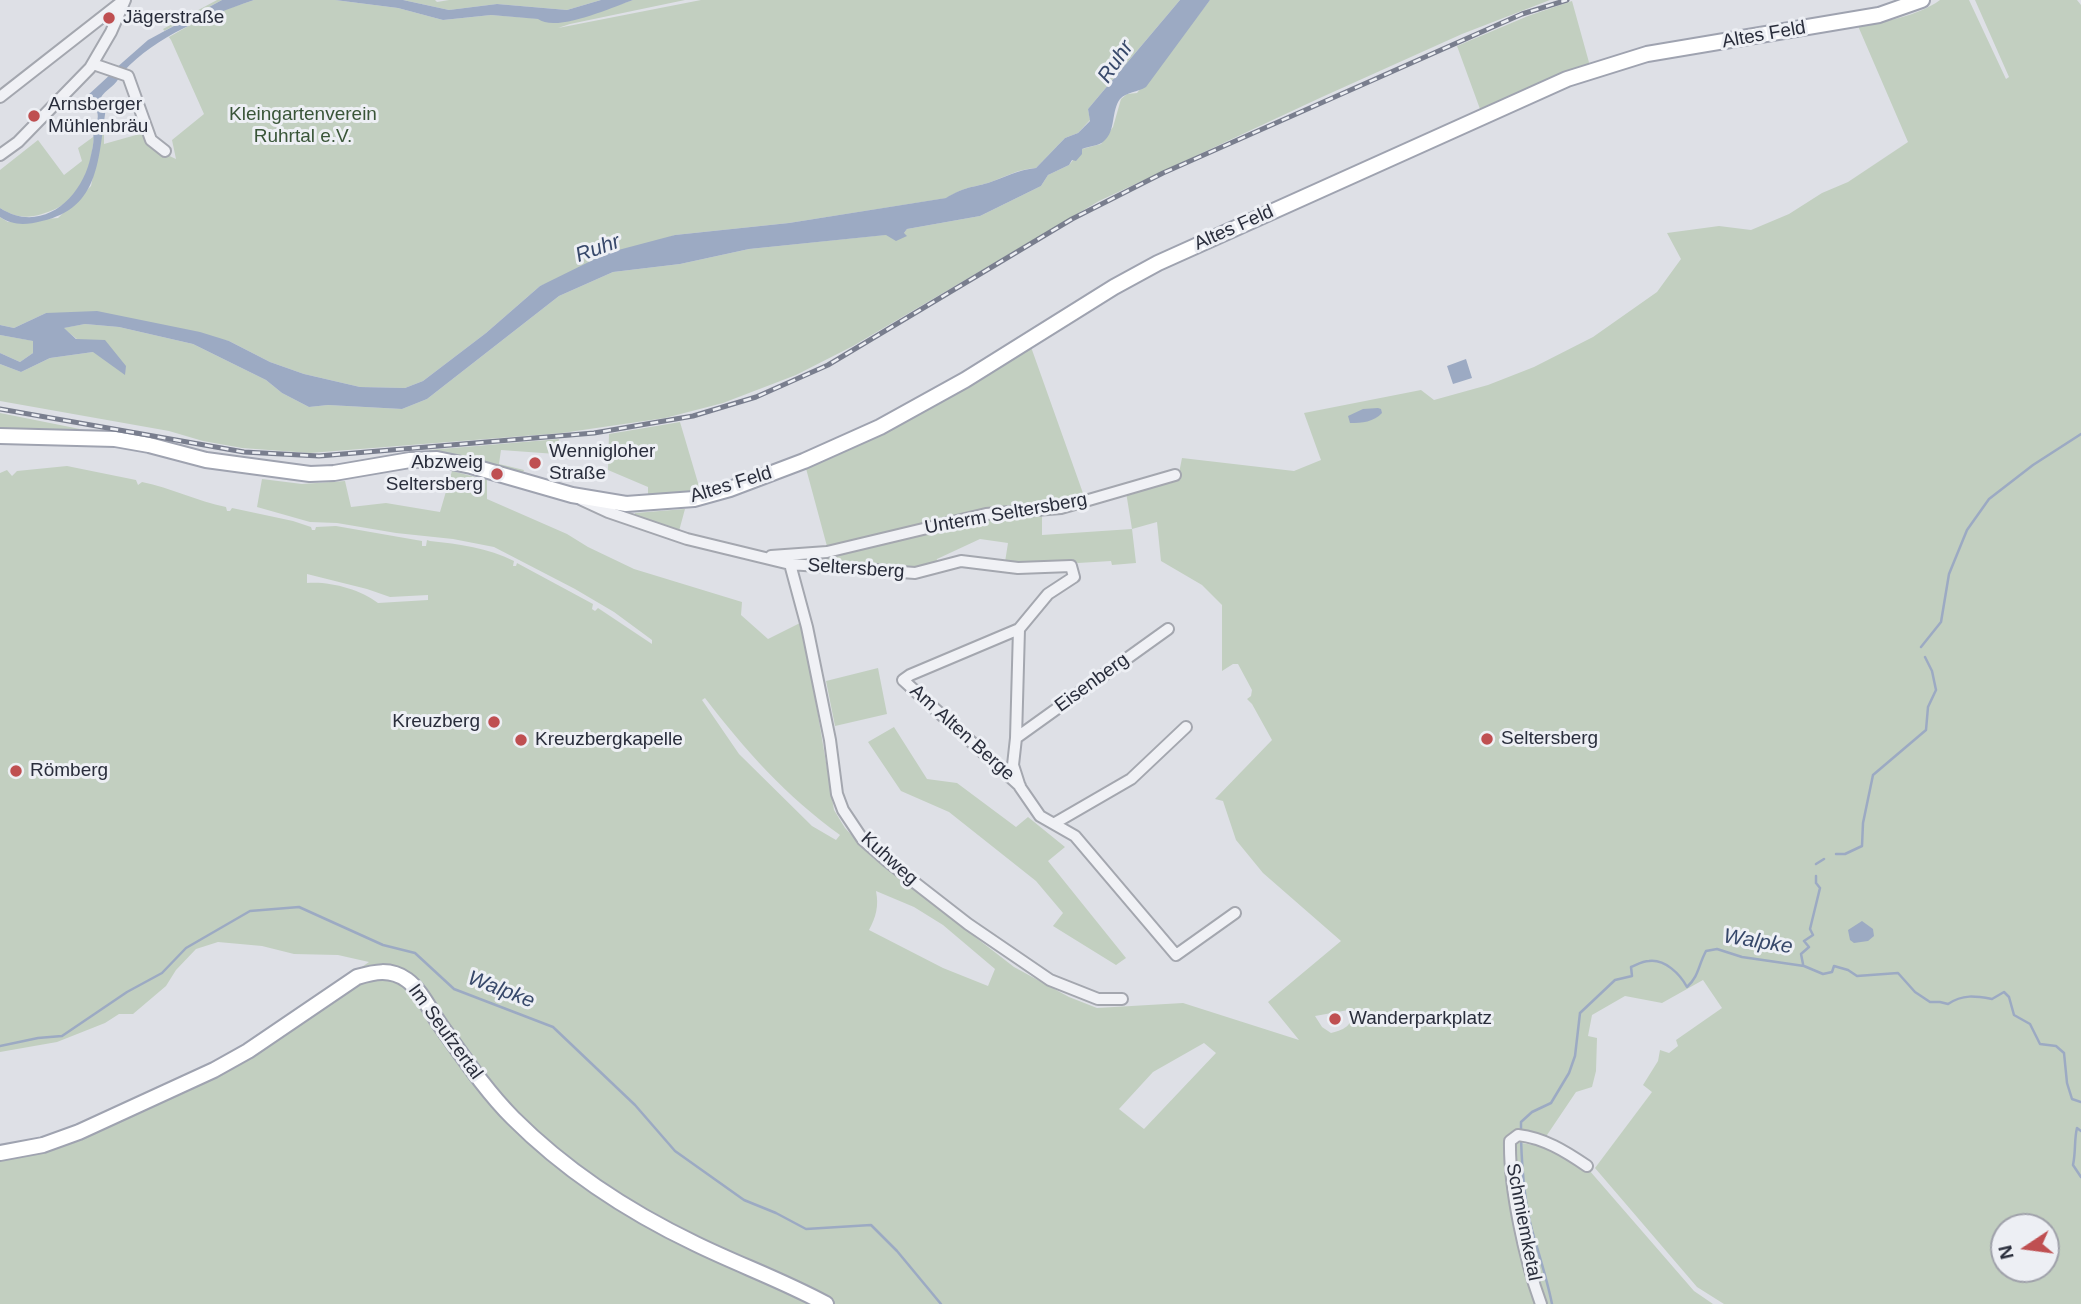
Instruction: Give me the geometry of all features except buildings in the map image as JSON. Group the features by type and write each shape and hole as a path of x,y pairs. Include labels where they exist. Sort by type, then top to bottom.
{"main road":[{"name":"Altes Feld","path":"0,436 115,439 206,460 310,474 334,473 410,460 437,459 471,466 625,511 694,499 730,489 880,427 953,387 1114,287 1158,263 1567,79 1647,54 1866,18 1893,12 1922,0"},
{"name":"Im Seufzertal","path":"0,1153 43,1144 122,1114 248,1051 357,977 376,971 387,971 409,981 471,1069 505,1110 547,1150 637,1213 694,1243 826,1304"}],"street":[{"path":"0,155 18,142 93,64 111,32 124,0"},
{"path":"0,97 124,0"},
{"path":"93,64 130,78 151,140 165,151"},
{"name":"Unterm Seltersberg","path":"753,557 827,552 986,514 1062,508 1175,475"},
{"path":"625,511 687,539 790,564"},
{"name":"Seltersberg","path":"790,564 915,573 961,561 1018,568 1071,566 1074,577 1048,594 1019,629"},
{"name":"Kuhweg","path":"790,564 807,627 830,740 837,794 843,810 863,840 968,924 1050,980 1098,999 1122,999"},
{"path":"1019,629 1013,765 1020,787 1040,816 1075,836 1176,955 1235,913"},
{"name":"Am Alten Berge","path":"1019,629 903,680 1020,787"},
{"name":"Eisenberg","path":"1016,738 1168,629"},
{"path":"1055,823 1131,779 1186,727"},
{"name":"Schmiemketal","path":"1541,1304 1534,1285 1512,1173 1510,1141 1524,1136 1562,1150 1587,1166"}],"green space":[{"path":"217,0 222,0 164,31 163,29"},
{"name":"Kleingartenverein Ruhrtal e.V.","path":"254,0 335,0 398,8 443,20 491,15 569,21 633,0 685,0 558,28 701,0 1180,0 1088,109 1090,120 1078,133 1065,138 1036,168 963,190 947,198 789,223 675,235 540,286 486,333 423,381 405,388 360,387 304,374 270,362 229,341 46,313 14,328 0,325 0,217 8,222 58,218 91,186 102,131 97,134 104,129 104,144 143,133 148,146 176,159 172,140 204,114 169,37 206,16"},
{"path":"403,0 601,0 567,10 497,4 449,10"},
{"path":"1210,0 1550,0 1462,34 1099,201 853,346 796,375 723,403 665,418 562,433 310,453 242,448 169,431 0,401 0,364 21,372 50,358 93,352 63,328 85,324 119,327 193,344 266,380 282,393 309,407 328,405 402,409 427,399 559,296 613,272 680,264 749,249 904,233 907,229 980,216 1041,186 1048,175 1069,165 1082,149 1101,144 1113,127 1121,99 1127,94 1137,93"},
{"path":"1940,0 1969,0 2006,79 2009,77 1975,0 2077,0 2081,5 2081,1304 1724,1304 1697,1287 1595,1168 1652,1092 1643,1085 1658,1061 1660,1050 1669,1053 1678,1046 1676,1040 1722,1008 1703,980 1662,1003 1625,996 1592,1015 1588,1036 1597,1038 1596,1071 1592,1087 1576,1092 1545,1138 1518,1130 1509,1137 1510,1141 1562,1150 1589,1170 1694,1291 1713,1304 0,1304 0,1147 79,1128 241,1050 369,962 338,955 294,954 262,946 218,942 196,949 176,970 166,986 133,1014 119,1014 105,1023 57,1042 0,1052 0,473 7,470 12,476 17,471 67,466 136,480 138,485 142,482 153,485 226,507 227,511 232,508 293,521 311,527 312,530 316,527 336,526 422,541 422,546 426,546 427,540 484,550 514,561 513,566 517,563 593,604 592,609 595,611 598,608 652,644 652,640 614,612 494,547 337,523 310,522 257,507 262,479 302,484 345,481 351,507 386,503 440,512 452,471 487,480 487,499 567,534 634,569 742,602 741,615 768,639 800,623 834,810 845,828 873,858 1014,967 1069,997 1097,1008 1183,1003 1299,1040 1268,1002 1341,941 1263,873 1236,840 1223,801 1215,799 1272,740 1247,699 1252,690 1238,664 1222,671 1222,605 1202,585 1161,561 1157,522 1132,529 1126,492 1178,478 1182,458 1294,471 1321,460 1304,413 1421,390 1434,400 1488,385 1534,367 1593,337 1657,292 1681,259 1667,233 1719,226 1751,230 1789,214 1822,193 1848,182 1908,142 1858,26 1911,14","holes":["307,574 390,597 428,595 428,600 378,603 344,587 307,583","705,698 767,771 802,805 840,835 836,840 812,826 739,754 702,700","876,891 914,907 943,925 995,969 988,986 943,968 869,930 875,916","1354,1009 1348,1026 1331,1033 1322,1027 1315,1016","1204,1043 1216,1053 1144,1129 1119,1109 1153,1072"]},
{"path":"1572,1 1590,66 1480,109 1457,46"},
{"path":"94,136 86,174 81,185 66,203 42,214 25,217 0,208 0,170 38,140 64,175 82,161 78,148"},
{"path":"0,335 34,341 33,353 20,362 0,353"},
{"path":"1031,347 1084,496 1059,502 968,512 910,529 863,537 828,550 804,461"},
{"path":"0,413 90,431 0,429"},
{"path":"680,422 701,493 648,498 648,487 608,470 609,434"},
{"path":"559,439 556,454 501,450 499,464 524,470 522,475 429,454 429,450"},
{"path":"685,509 679,531 634,516 635,513"},
{"path":"1042,512 1042,535 1132,529 1136,563 1112,565 1111,561 1078,563 1067,560 1042,565 1005,562 1008,543 980,539 937,559 936,565 917,570 788,561 977,518"},
{"path":"878,668 887,714 835,726 826,681"},
{"path":"894,727 927,779 957,783 1016,827 1028,817 1065,847 1048,861 1126,958 1116,965 1053,926 1063,913 1036,881 949,812 901,791 868,742"}],"water":[{"path":"222,0 254,0 201,20 167,37 151,47 123,72 115,69 148,40"},
{"path":"335,0 403,0 449,10 497,4 567,10 601,0 633,0 585,17 558,23 491,15 443,20 398,8"},
{"path":"1180,0 1210,0 1146,87 1120,99 1108,137 1099,144 1082,149 1082,154 1076,161 1072,160 1069,165 1048,175 1041,186 980,216 907,229 904,233 907,236 896,241 886,235 749,249 680,264 613,272 559,296 427,399 402,409 328,405 309,407 282,393 266,380 193,344 119,327 85,324 64,328 76,339 105,340 126,366 125,375 93,352 50,358 21,372 0,364 0,353 20,362 33,353 33,341 0,335 0,325 14,328 46,313 97,311 200,332 229,341 270,362 304,374 360,387 405,388 423,381 486,333 540,286 607,253 675,235 789,223 946,198 962,190 1036,168 1065,138 1078,133 1090,121 1088,109"},
{"path":"112,73 121,74 100,99 106,108 98,162 86,192 76,205 61,214 31,223 20,224 0,217 0,208 16,215 31,217 45,214 70,198 87,171 93,145 92,128 98,116 87,96"},
{"path":"1466,359 1472,378 1453,384 1447,366"},
{"path":"1378,408 1382,413 1375,418 1350,423 1348,416 1363,409"},
{"path":"1862,921 1873,929 1874,936 1868,941 1854,943 1850,940 1848,930"}],"waterway":[{"path":"1921,647 1941,622 1949,574 1967,530 1989,499 2033,465 2081,434"},
{"path":"1836,854 1845,854 1862,846 1863,823 1873,775 1926,730 1928,707 1936,690 1932,671 1925,657"},
{"path":"1816,864 1824,859"},
{"path":"1803,964 1801,954 1809,947 1804,941 1813,935 1810,929 1820,888 1816,883 1816,876"},
{"name":"Walpke","path":"0,1046 62,1036 127,992 162,973 186,948 250,911 299,907 383,945 415,953 454,989 553,1027 635,1105 675,1151 744,1200 806,1229 871,1225 897,1251 941,1304"},
{"name":"Walpke","path":"1521,1132 1521,1122 1532,1112 1551,1103 1569,1073 1575,1056 1580,1013 1615,980 1632,976 1631,967 1655,961 1671,968 1687,987 1696,975 1706,951 1717,949 1742,957 1804,966 1823,974 1832,972 1834,966 1857,976 1898,973 1915,992 1930,1002 1948,1004 1969,997 1992,999 2004,992 2009,997 2014,1015 2030,1024 2040,1044 2056,1046 2064,1053 2067,1083 2072,1099 2081,1102"},
{"name":"Walpke","path":"2081,1131 2077,1128 2073,1165 2081,1177"},
{"name":"Walpke","path":"1521,1139 1527,1208 1552,1304"}],"railway":[{"path":"0,409 244,452 319,456 594,433 693,416 756,397 828,365 1072,219 1163,173 1522,14 1567,0"}],"place":[{"name":"Jägerstraße","path":"109,18"},
{"name":"Arnsberger Mühlenbräu","path":"34,116"},
{"name":"Wennigloher Straße","path":"535,463"},
{"name":"Abzweig Seltersberg","path":"497,474"},
{"name":"Kreuzberg","path":"494,722"},
{"name":"Seltersberg","path":"1487,739"},
{"name":"Kreuzbergkapelle","path":"521,740"},
{"name":"Römberg","path":"16,771"},
{"name":"Wanderparkplatz","path":"1335,1019"}],"water label":[{"name":"Ruhr","path":"1116,62"},
{"name":"Ruhr","path":"598,249"}]}
